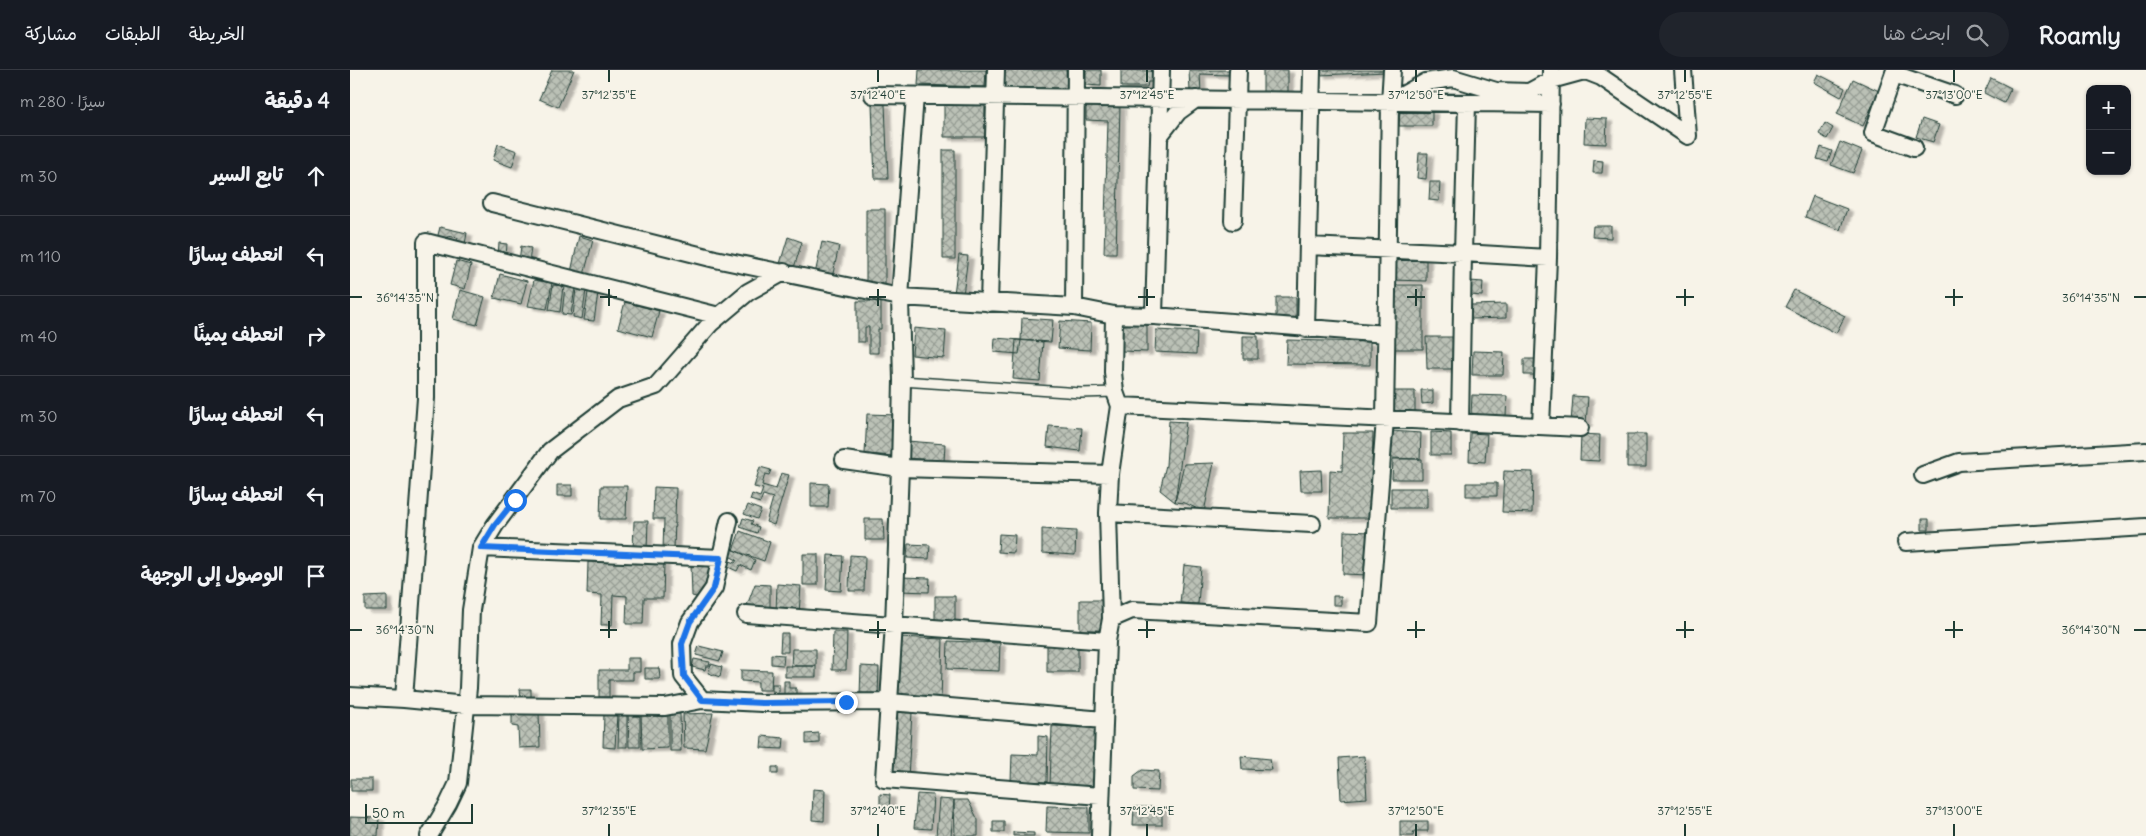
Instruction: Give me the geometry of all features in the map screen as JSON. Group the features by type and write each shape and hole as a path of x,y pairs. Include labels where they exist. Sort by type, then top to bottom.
{"street":[{"path":"989,303 996,70"},
{"path":"1074,307 1076,70"},
{"path":"1154,316 1161,70"},
{"path":"1233,222 1238,70"},
{"path":"1306,329 1312,70"},
{"path":"1111,619 1132,610 1369,623 1385,419 1392,70"},
{"path":"1390,102 1426,82 1453,78 1496,91 1529,92 1551,75 1583,70 1601,78 1688,136 1683,70"},
{"path":"1914,148 1873,133 1894,72 1955,95"},
{"path":"1541,426 1548,258 1551,75"},
{"path":"873,95 1551,104"},
{"path":"915,96 900,297 902,381 900,468 890,702 884,779 1100,796"},
{"path":"1160,135 1178,112 1196,100"},
{"path":"1460,423 1467,103"},
{"path":"492,202 715,258 900,297 1074,307 1114,316 1154,316 1386,334"},
{"path":"404,699 426,398 426,242 719,316"},
{"path":"1308,246 1548,258"},
{"path":"430,836 458,783 466,705 471,610 481,548 495,525 550,451 618,399 656,386 719,316 748,292 784,272"},
{"path":"1100,836 1107,641 1111,619 1108,513 1117,399 1113,372 1114,316"},
{"path":"1117,399 1385,419 1580,428"},
{"path":"1923,475 1959,462 2146,450"},
{"path":"844,460 900,468 1110,474"},
{"path":"1108,513 1312,524"},
{"path":"702,700 684,676 682,644 690,622 714,588 729,521"},
{"path":"1906,542 2146,527"},
{"path":"481,548 721,558"},
{"path":"746,614 1107,641"},
{"path":"350,696 466,705 666,707 702,700 762,703 890,702 1104,720"}],"lane":[{"path":"902,381 1081,393 1117,399"}],"building":[{"path":"552,70 574,70 558,107 539,99"},
{"path":"919,70 986,70 985,87 918,85"},
{"path":"1004,70 1066,70 1067,88 1004,88"},
{"path":"1086,70 1101,70 1101,86 1086,85"},
{"path":"1121,70 1153,71 1153,82 1148,82 1147,87 1121,87"},
{"path":"1189,70 1229,70 1228,75 1200,74 1201,93 1190,92"},
{"path":"1263,70 1288,70 1288,95 1263,94"},
{"path":"1320,70 1386,70 1387,72 1320,75"},
{"path":"1818,74 1845,88 1841,97 1814,82"},
{"path":"1991,78 2011,88 2004,103 1984,93"},
{"path":"1853,79 1879,91 1863,126 1837,114"},
{"path":"872,104 885,104 888,179 875,179"},
{"path":"944,105 985,105 985,137 944,137"},
{"path":"1086,105 1120,106 1116,253 1104,253 1108,121 1086,120"},
{"path":"1400,110 1432,111 1432,126 1399,126"},
{"path":"1585,118 1607,119 1606,144 1584,143"},
{"path":"1922,119 1939,125 1933,142 1916,137"},
{"path":"1825,123 1833,128 1827,139 1819,134"},
{"path":"1840,142 1862,151 1853,173 1831,165"},
{"path":"498,144 517,151 512,167 493,160"},
{"path":"1821,147 1832,151 1828,162 1817,159"},
{"path":"943,150 955,150 955,259 943,259"},
{"path":"1419,153 1428,153 1426,179 1417,178"},
{"path":"1594,160 1603,161 1602,173 1593,173"},
{"path":"1430,182 1440,182 1439,201 1429,200"},
{"path":"1813,196 1847,209 1840,230 1805,217"},
{"path":"866,209 885,209 885,286 866,286"},
{"path":"1593,226 1611,226 1611,238 1592,237"},
{"path":"440,227 467,233 465,244 456,242 458,238 448,236 447,242 437,239"},
{"path":"579,236 593,240 584,275 571,272"},
{"path":"788,237 802,242 793,271 779,267"},
{"path":"822,242 839,246 832,278 815,274"},
{"path":"499,243 507,244 506,256 498,255"},
{"path":"521,246 531,248 529,262 519,261"},
{"path":"959,255 968,256 963,295 954,294"},
{"path":"1391,258 1426,258 1426,281 1391,280"},
{"path":"456,261 471,265 465,289 450,285"},
{"path":"500,274 527,281 521,304 494,298"},
{"path":"534,280 552,283 547,309 528,306"},
{"path":"1470,281 1483,282 1482,296 1470,295"},
{"path":"553,285 563,286 560,312 549,310"},
{"path":"1390,285 1423,285 1423,349 1389,349"},
{"path":"565,286 575,287 571,315 562,314"},
{"path":"576,288 586,290 582,319 573,317"},
{"path":"460,290 485,297 477,325 453,319"},
{"path":"1794,290 1845,316 1836,333 1785,307"},
{"path":"588,292 598,293 594,321 584,320"},
{"path":"1276,297 1296,297 1296,323 1276,323"},
{"path":"857,301 881,301 881,329 878,329 878,353 869,353 869,327 865,327 865,342 857,342"},
{"path":"625,302 659,311 652,337 618,328"},
{"path":"1506,304 1506,318 1471,319 1471,305"},
{"path":"1022,318 1053,320 1051,342 1021,340"},
{"path":"1060,321 1091,323 1090,350 1058,348"},
{"path":"1123,324 1147,324 1147,352 1122,351"},
{"path":"914,328 946,331 944,358 912,355"},
{"path":"1156,330 1197,332 1196,354 1155,352"},
{"path":"1243,336 1258,336 1258,359 1243,359"},
{"path":"1426,337 1454,337 1455,369 1427,369"},
{"path":"995,338 1021,340 1019,354 994,352"},
{"path":"1016,340 1043,342 1040,381 1013,379"},
{"path":"1287,340 1370,342 1370,365 1286,364"},
{"path":"1473,351 1504,352 1503,375 1472,375"},
{"path":"1524,359 1536,359 1536,375 1524,375"},
{"path":"1421,390 1433,390 1433,403 1422,404"},
{"path":"1389,391 1415,391 1415,417 1389,417"},
{"path":"1472,395 1507,396 1506,416 1471,415"},
{"path":"1573,396 1588,397 1586,424 1571,423"},
{"path":"867,414 897,415 895,456 865,454"},
{"path":"1169,421 1186,422 1175,502 1160,490 1166,465"},
{"path":"1049,426 1082,428 1080,451 1047,447"},
{"path":"1391,431 1421,433 1420,459 1390,458"},
{"path":"1431,432 1451,433 1451,455 1431,455"},
{"path":"1343,433 1373,433 1371,518 1329,518 1330,470 1342,471"},
{"path":"1470,433 1487,434 1485,462 1469,461"},
{"path":"1581,434 1600,435 1599,461 1580,460"},
{"path":"1627,434 1646,434 1646,467 1627,467"},
{"path":"907,441 945,444 944,461 906,458"},
{"path":"1393,459 1422,459 1422,479 1392,479"},
{"path":"1214,463 1204,512 1185,503 1175,502 1184,464"},
{"path":"760,467 771,470 769,475 765,474 762,485 776,489 781,473 789,475 774,525 766,522 773,498 763,495 760,503 750,500 752,494 760,497 763,489 754,487"},
{"path":"1321,470 1322,491 1301,491 1300,471"},
{"path":"1504,471 1533,472 1532,513 1502,512"},
{"path":"811,483 829,484 828,507 811,507"},
{"path":"1466,483 1497,483 1497,496 1466,496"},
{"path":"557,485 572,485 572,496 557,496"},
{"path":"601,486 627,486 626,519 600,519"},
{"path":"654,487 676,488 674,550 663,550 664,519 653,519"},
{"path":"1391,488 1427,488 1427,508 1391,508"},
{"path":"748,505 761,510 757,519 744,514"},
{"path":"743,518 753,521 751,524 759,527 757,533 740,527"},
{"path":"865,519 883,519 884,540 865,540"},
{"path":"1922,519 1929,519 1929,530 1922,530"},
{"path":"634,521 648,521 647,550 633,550"},
{"path":"1042,529 1076,531 1075,555 1042,553"},
{"path":"740,531 770,542 764,561 733,550"},
{"path":"1344,531 1372,532 1370,575 1343,574"},
{"path":"999,534 1015,535 1014,553 998,552"},
{"path":"908,544 930,545 929,559 907,558"},
{"path":"732,549 755,560 751,570 740,565 737,571 726,566 729,561 735,563 737,560 729,556"},
{"path":"803,554 818,554 818,585 803,585"},
{"path":"828,555 843,556 841,591 826,590"},
{"path":"850,555 865,556 864,591 849,591"},
{"path":"588,562 664,563 663,598 644,598 643,624 626,624 627,596 613,595 612,625 601,625 602,595 587,594"},
{"path":"691,565 712,565 704,599 692,596"},
{"path":"1184,565 1201,567 1198,604 1180,603"},
{"path":"901,577 930,578 929,592 900,591"},
{"path":"755,584 770,585 770,608 746,608"},
{"path":"777,584 801,586 799,613 776,611"},
{"path":"387,596 387,610 365,610 365,597"},
{"path":"935,596 955,596 955,622 935,622"},
{"path":"1333,596 1341,596 1341,605 1333,605"},
{"path":"1080,600 1104,600 1104,630 1080,630"},
{"path":"833,632 847,632 846,670 832,670"},
{"path":"781,633 788,633 788,652 780,652"},
{"path":"898,637 943,639 941,700 896,698"},
{"path":"948,641 1000,643 999,671 947,669"},
{"path":"1047,645 1078,646 1078,672 1047,672"},
{"path":"699,646 723,652 720,661 696,655"},
{"path":"792,649 816,649 816,666 791,666"},
{"path":"771,654 784,655 783,665 771,664"},
{"path":"627,658 640,658 640,672 633,672 633,680 609,680 609,697 599,697 599,670 627,670"},
{"path":"694,659 710,662 709,666 706,666 705,670 692,667"},
{"path":"711,664 722,667 720,677 708,673"},
{"path":"785,666 816,666 816,677 785,677"},
{"path":"861,666 879,667 878,696 860,695"},
{"path":"645,668 659,668 660,679 645,679"},
{"path":"741,670 772,671 771,690 758,690 758,682 741,681"},
{"path":"784,681 789,681 789,688 796,688 796,696 784,696"},
{"path":"772,684 779,684 779,692 772,691"},
{"path":"520,689 531,689 531,697 521,698"},
{"path":"539,712 540,747 519,748 518,727 512,726 512,713"},
{"path":"896,712 912,713 908,777 892,776"},
{"path":"604,713 617,714 615,748 603,747"},
{"path":"628,713 640,713 640,747 629,747"},
{"path":"641,713 668,713 668,748 642,749"},
{"path":"713,713 705,749 684,748 683,714"},
{"path":"619,714 627,714 627,747 618,747"},
{"path":"670,714 680,714 681,751 670,751"},
{"path":"1052,726 1100,728 1097,787 1050,785"},
{"path":"819,733 819,743 806,744 806,734"},
{"path":"762,736 784,738 783,749 761,748"},
{"path":"1038,736 1048,737 1047,782 1011,781 1012,754 1038,755"},
{"path":"1241,756 1270,759 1272,770 1242,769"},
{"path":"1364,756 1367,798 1341,800 1339,758"},
{"path":"772,767 778,767 778,774 772,774"},
{"path":"1142,770 1159,771 1158,791 1134,790 1134,776"},
{"path":"351,779 372,779 372,791 351,791"},
{"path":"813,789 825,790 824,821 812,820"},
{"path":"880,794 890,795 889,810 880,809"},
{"path":"917,794 933,795 931,829 914,828"},
{"path":"939,799 954,800 951,836 936,836"},
{"path":"954,800 968,800 978,820 978,836 955,836"},
{"path":"1047,806 1089,807 1089,833 1046,832"},
{"path":"1134,807 1162,807 1162,825 1133,825"},
{"path":"350,817 379,818 378,836 350,836"},
{"path":"993,821 1004,821 1004,832 993,832"},
{"path":"1400,821 1428,821 1428,831 1414,831 1413,836 1400,836"},
{"path":"1013,832 1034,833 1034,836 1013,836"}],"route":[{"path":"515,500 495,525 481,548 721,558 714,588 690,622 682,644 684,676 702,700 762,703 846,702"}]}
